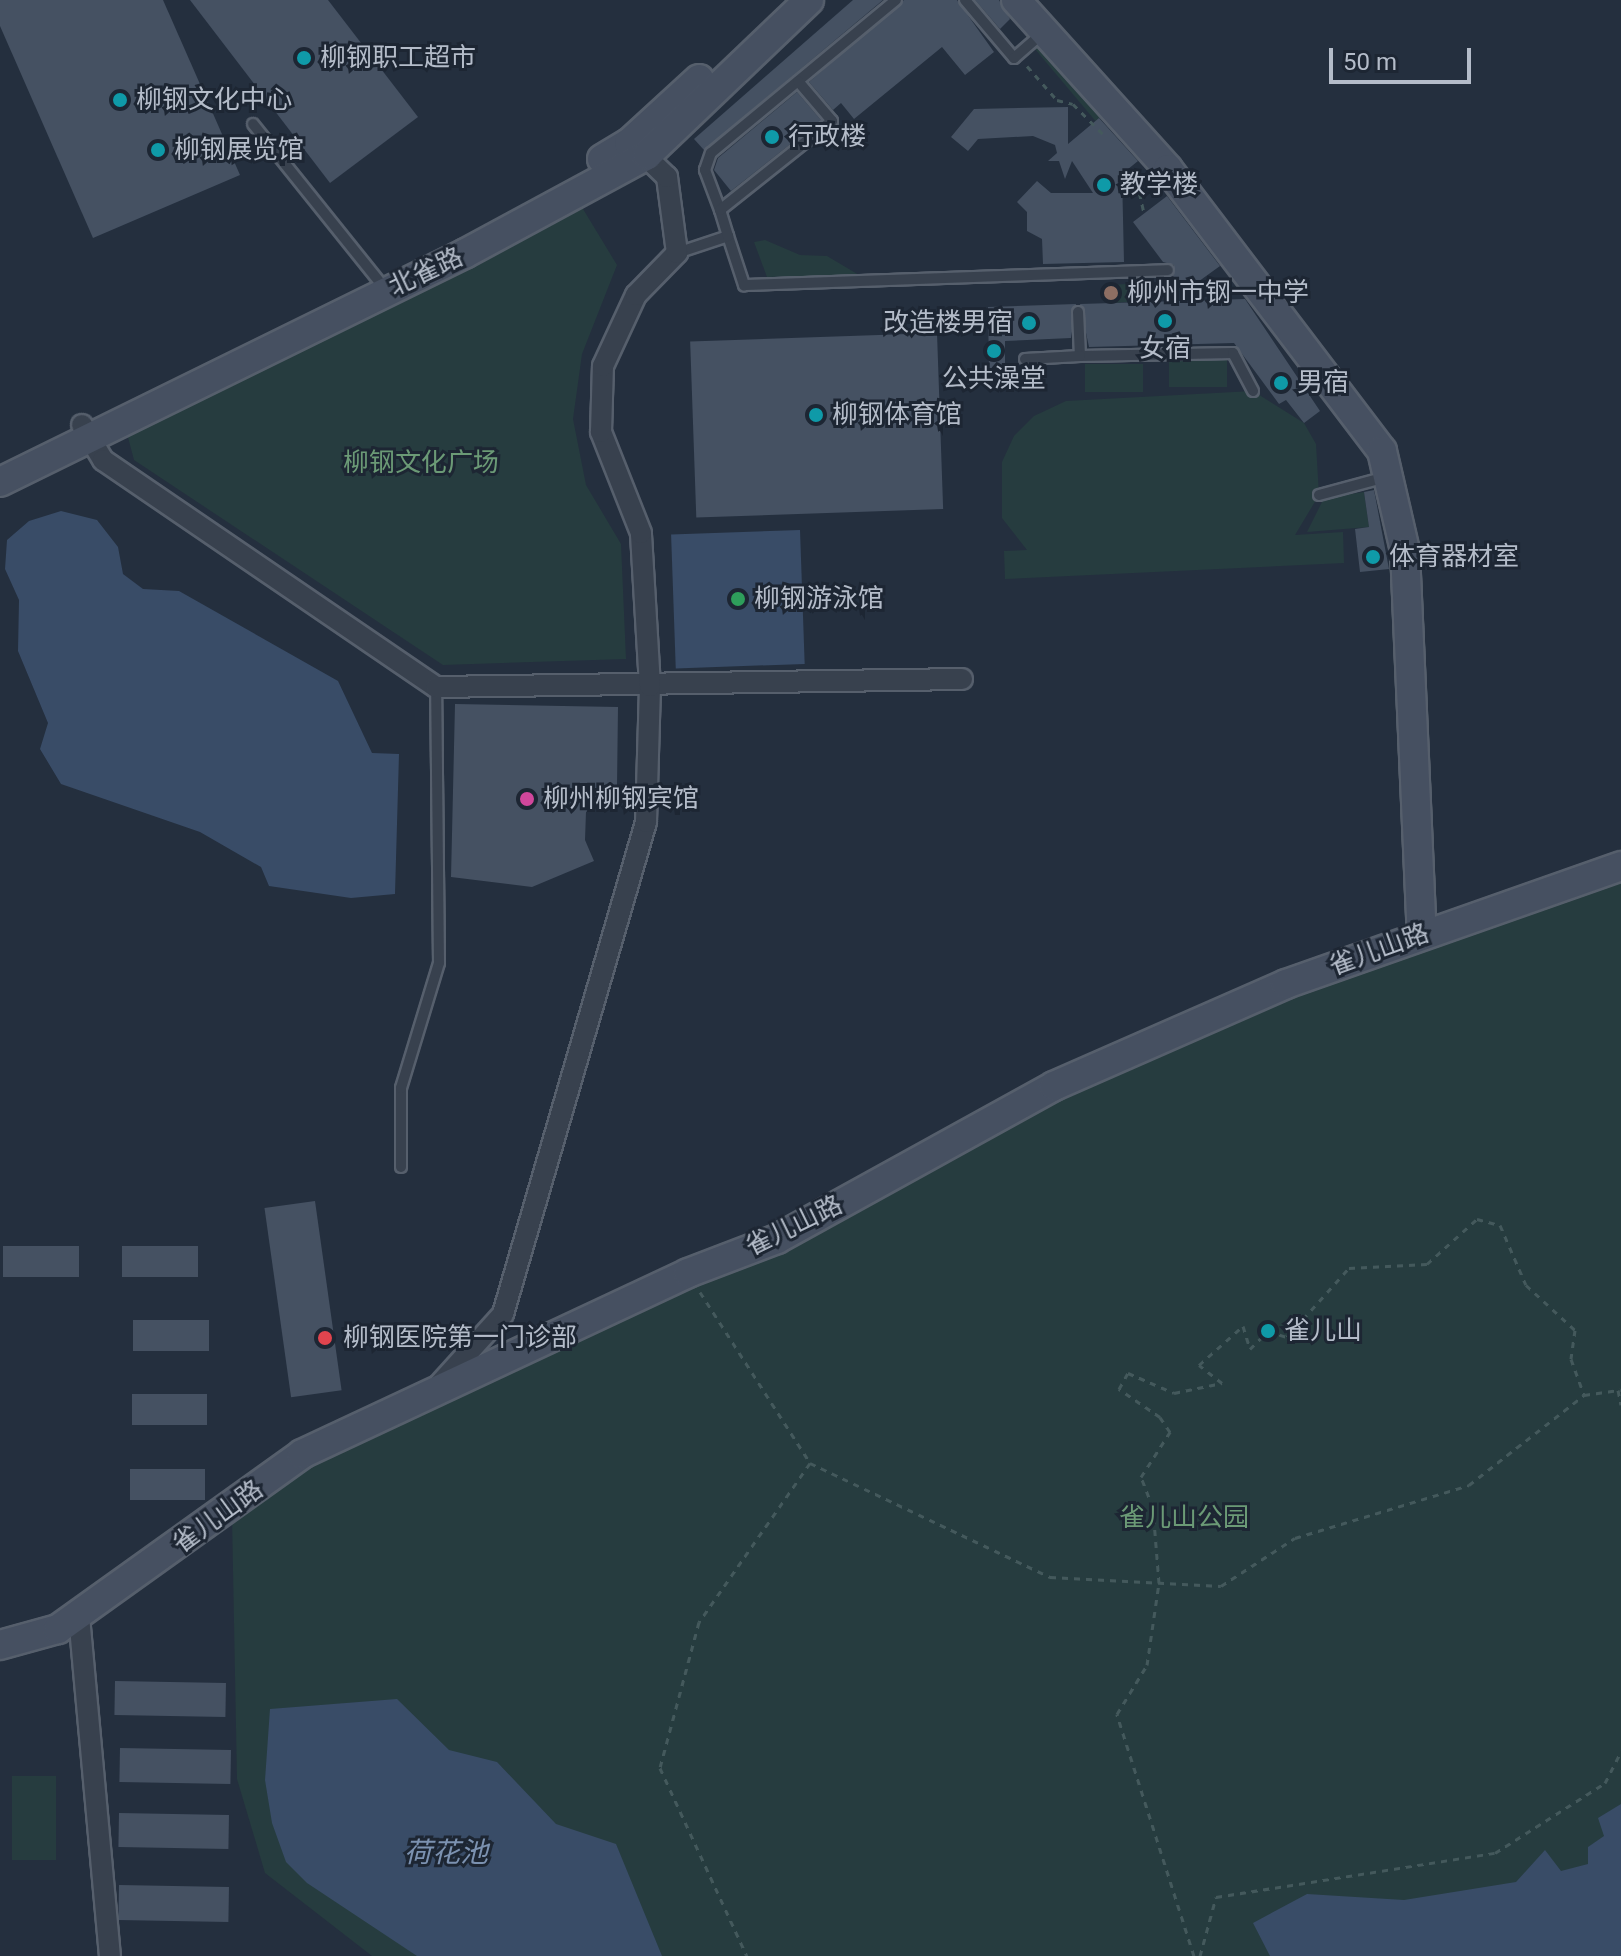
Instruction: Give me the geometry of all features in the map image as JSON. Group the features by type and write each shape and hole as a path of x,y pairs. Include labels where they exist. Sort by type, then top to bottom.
{"street":[{"name":"北雀路","path":"638,149 785,0"},
{"name":"北雀路","path":"0,482 86,432 382,284 456,242 638,149 809,0"},
{"path":"1016,0 1168,169 1382,451 1405,551 1422,935"},
{"path":"433,1392 503,1314 646,822 650,686 641,533 601,432 603,366 636,295 677,253 667,177 638,149"},
{"name":"北雀路","path":"0,464 86,432"},
{"path":"86,432 103,460 436,687 962,679"},
{"name":"雀儿山路","path":"0,1645 58,1629 79,1616 302,1454 688,1273 777,1239 1054,1086 1286,984 1621,866"},
{"path":"79,1616 110,1956"}],"lane":[{"path":"896,0 711,153 705,170 744,285 1168,270"},
{"path":"965,0 1014,58 1045,32"},
{"path":"720,210 832,121 798,81"},
{"path":"253,124 382,284"},
{"path":"677,253 728,236"},
{"path":"1078,312 1080,356"},
{"path":"1025,359 1233,353 1253,391"},
{"path":"1319,495 1388,477"},
{"path":"401,1167 401,1088 439,963 436,687"}],"path":[{"path":"1014,58 1113,145"},
{"path":"1134,166 1144,213"},
{"path":"1194,1956 1117,1714 1147,1665 1159,1583 1153,1508 1141,1477 1170,1432 1160,1417 1119,1389 1128,1373 1174,1393 1222,1383 1199,1365 1217,1343 1243,1326 1250,1349 1268,1331 1287,1337 1349,1268 1427,1264 1477,1219 1500,1225 1526,1285 1575,1330 1571,1359 1584,1395"},
{"path":"688,1273 810,1463 1050,1577 1221,1586 1295,1538 1469,1485 1584,1395 1620,1390 1621,1405"},
{"path":"747,1956 660,1768 699,1622 810,1463"},
{"path":"1200,1956 1216,1897 1495,1853 1605,1783 1621,1751"}],"green space":[{"path":"1040,41 1102,115 1095,121 1033,47"},
{"name":"柳钢文化广场","path":"580,204 617,265 582,354 573,419 586,485 621,544 626,659 443,665 134,460 126,430"},
{"path":"765,240 800,255 827,256 859,275 767,277 754,242"},
{"path":"1145,283 1146,301 1109,303 1108,285"},
{"path":"1169,359 1227,359 1227,387 1169,387"},
{"path":"1085,364 1143,364 1143,392 1085,392"},
{"path":"1253,391 1304,423 1316,444 1319,495 1295,535 1343,532 1344,563 1005,579 1004,551 1027,550 1002,518 1002,462 1014,436 1034,416 1066,401"},
{"path":"1364,492 1369,527 1307,532 1324,498"},
{"name":"雀儿山公园","path":"1621,880 1621,1956 372,1956 265,1873 237,1779 232,1517 313,1462 1057,1090 1414,948"},
{"path":"12,1776 56,1776 56,1860 12,1860"}],"water":[{"path":"61,511 97,520 118,547 123,574 143,589 179,591 338,681 372,753 399,754 395,894 351,898 269,886 261,867 200,832 61,784 40,749 48,723 18,651 19,600 5,569 7,540 29,521"},
{"name":"柳钢游泳馆","path":"800,530 805,664 676,668 671,535"},
{"name":"荷花池","path":"397,1699 449,1750 497,1762 556,1824 616,1844 662,1956 417,1956 307,1883 286,1862 272,1823 265,1780 270,1709"},
{"path":"1621,1804 1621,1956 1270,1956 1253,1923 1307,1894 1404,1900 1516,1882 1545,1850 1561,1871 1588,1864 1588,1847 1604,1836 1598,1818"}],"building":[{"name":"柳钢文化中心","path":"0,0 163,0 240,175 93,238 0,26"},
{"name":"柳钢职工超市","path":"190,0 328,0 418,117 330,183"},
{"path":"853,0 883,0 704,150 694,139"},
{"path":"904,0 957,0 994,52 965,75 942,47 854,119 841,103 833,110 809,82"},
{"path":"975,0 999,0 1010,19 1000,29"},
{"name":"行政楼","path":"797,92 821,120 731,191 714,170 718,158"},
{"name":"教学楼","path":"1068,107 1068,144 1099,118 1138,161 1122,174 1124,262 1043,264 1042,239 1027,231 1027,212 1017,202 1037,181 1051,193 1093,193 1072,161 1065,179 1059,161 1048,161 1057,153 1055,145 1033,136 978,139 968,151 951,137 974,109"},
{"path":"1167,196 1220,266 1184,292 1173,276 1174,265 1163,262 1133,222"},
{"name":"女宿","path":"1245,299 1320,411 1304,423 1286,400 1279,404 1234,343 1089,347 1080,304"},
{"name":"改造楼男宿","path":"1076,304 1071,338 1005,341 1005,371 989,371 988,307"},
{"name":"柳钢体育馆","path":"937,333 943,509 696,518 690,342"},
{"path":"1374,490 1389,569 1360,572 1355,529 1369,527 1364,492"},
{"name":"柳州柳钢宾馆","path":"455,704 618,707 617,787 586,812 585,840 594,861 532,887 451,877"},
{"path":"315,1201 342,1390 291,1397 264,1208"},
{"path":"3,1246 79,1246 79,1277 3,1277"},
{"path":"122,1246 198,1246 198,1277 122,1277"},
{"path":"133,1320 209,1320 209,1351 133,1351"},
{"path":"132,1394 207,1394 207,1425 132,1425"},
{"path":"130,1469 205,1469 205,1500 130,1500"},
{"path":"115,1681 226,1683 225,1717 114,1715"},
{"path":"120,1748 231,1750 230,1784 119,1782"},
{"path":"119,1813 229,1815 228,1849 118,1847"},
{"path":"119,1885 229,1887 228,1922 118,1920"}],"place":[{"name":"柳钢职工超市","path":"304,58"},
{"name":"柳钢文化中心","path":"120,100"},
{"name":"行政楼","path":"772,137"},
{"name":"柳钢展览馆","path":"158,150"},
{"name":"教学楼","path":"1104,185"},
{"name":"柳州市钢一中学","path":"1111,293"},
{"name":"女宿","path":"1165,321"},
{"name":"改造楼男宿","path":"1029,323"},
{"name":"公共澡堂","path":"994,351"},
{"name":"男宿","path":"1281,383"},
{"name":"柳钢体育馆","path":"816,415"},
{"name":"体育器材室","path":"1373,557"},
{"name":"柳钢游泳馆","path":"738,599"},
{"name":"柳州柳钢宾馆","path":"527,799"},
{"name":"雀儿山","path":"1268,1331"},
{"name":"柳钢医院第一门诊部","path":"325,1338"}]}
